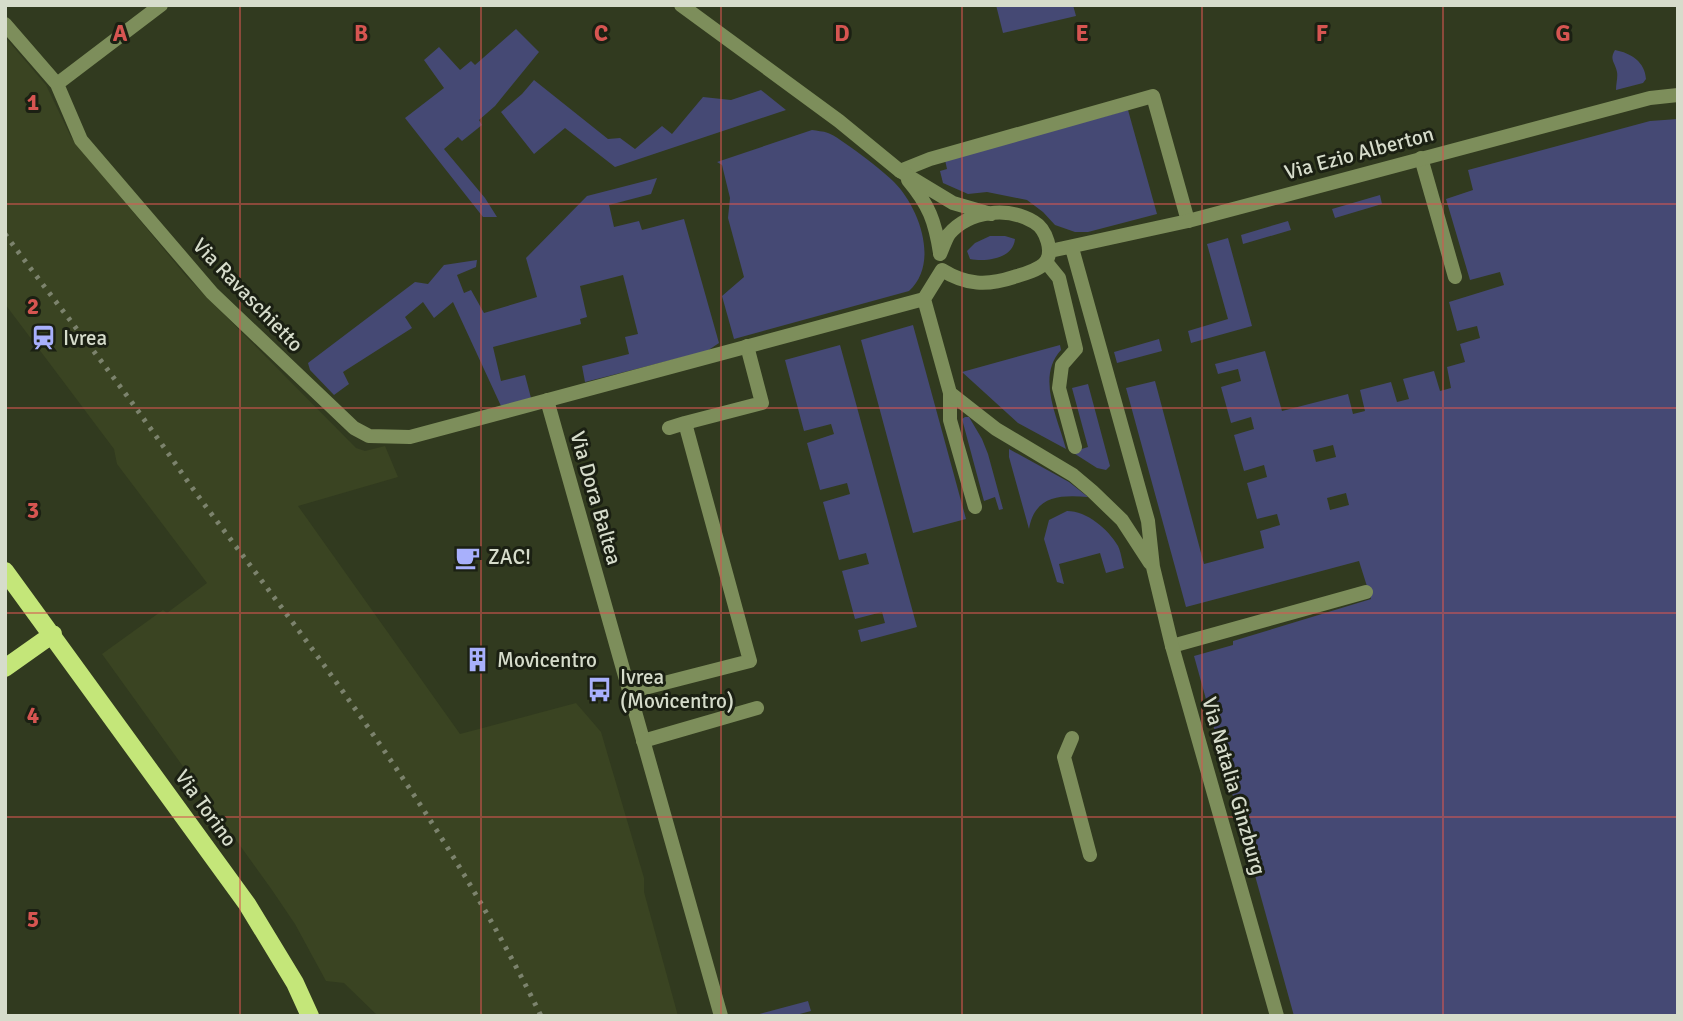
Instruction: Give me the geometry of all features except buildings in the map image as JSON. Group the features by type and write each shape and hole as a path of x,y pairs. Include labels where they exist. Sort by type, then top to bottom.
{"main road":[{"name":"Via Torino","path":"5,570 247,904 296,983 310,1016"},
{"path":"5,668 53,634"}],"street":[{"path":"57,84 161,5"},
{"path":"681,5 839,121 900,171 953,203 991,214"},
{"name":"Via Ravaschietto","path":"5,24 57,84 81,140 212,293 354,428 369,436 410,437 547,400"},
{"name":"Via Ezio Alberton","path":"1048,257 1072,248 1650,98 1678,95"},
{"path":"900,171 930,159 1153,96 1188,220"},
{"path":"1421,158 1455,277"},
{"path":"547,400 924,299 942,270 935,221 923,197 900,171"},
{"path":"940,254 947,236 962,222 974,216 1009,214 1033,222 1043,231 1048,257 1059,278 1076,349 1062,365 1059,387 1075,447"},
{"name":"Via Natalia Ginzburg","path":"1072,248 1148,521 1153,567 1172,646 1277,1016"},
{"path":"942,270 958,281 992,282 1033,271 1048,257"},
{"path":"924,299 950,393 950,420 975,507"},
{"path":"668,428 762,403 747,346"},
{"name":"Via Natalia Ginzburg","path":"950,393 996,429 1073,475 1092,491 1122,520 1153,567"},
{"name":"Via Dora Baltea","path":"547,400 721,1016"},
{"path":"629,692 750,661 685,423"},
{"path":"1172,646 1366,593"},
{"path":"643,741 757,708"},
{"path":"1072,738 1064,757 1090,855"}],"shaded area":[{"path":"996,5 1073,5 1076,16 1003,33"},
{"path":"516,29 539,52 495,106 479,120 482,125 462,141 458,137 444,149 485,198 497,217 483,217 405,118 444,88 424,60 439,47 460,70 471,61 475,65"},
{"path":"5,37 46,85 71,137 186,276 356,448 365,451 385,446 398,477 298,506 460,734 576,703 601,732 644,878 644,892 678,1016 378,1016 344,983 326,981 295,924 272,890 102,654 163,610 167,613 207,583 117,464 114,449 5,304"},
{"path":"1615,50 1632,56 1640,63 1646,79 1643,83 1616,90 1617,74 1612,59"},
{"path":"534,80 608,139 620,138 635,149 662,126 672,134 703,97 731,100 761,90 786,110 615,167 565,128 534,154 501,112"},
{"path":"1128,110 1157,214 1088,232 1075,232 1055,225 1027,200 987,192 968,194 943,183 940,171 947,169 945,160"},
{"path":"1678,119 1678,1016 1294,1016 1194,656 1233,645 1233,641 1371,599 1359,561 1186,607 1126,388 1155,381 1204,564 1264,548 1260,531 1280,525 1277,514 1257,519 1247,483 1267,477 1264,465 1244,471 1234,435 1254,429 1251,417 1231,423 1221,387 1241,381 1238,369 1218,374 1215,364 1265,351 1282,411 1348,394 1353,414 1365,411 1360,390 1391,382 1397,402 1409,399 1403,379 1434,371 1440,391 1451,388 1447,367 1465,362 1460,344 1480,338 1477,326 1457,331 1449,302 1504,285 1500,272 1470,280 1446,199 1473,190 1468,170 1650,121","holes":["1333,445 1336,457 1316,462 1313,450","1346,493 1349,505 1330,510 1327,498"]},
{"path":"812,130 828,133 862,155 903,193 918,220 924,251 923,266 909,291 734,339 722,296 744,277 728,218 730,198 722,165 717,162"},
{"path":"657,178 651,194 609,205 614,227 639,221 642,230 684,219 719,343 707,351 585,382 582,366 629,354 625,337 638,334 623,275 580,286 587,317 580,319 581,324 493,347 501,381 525,375 531,398 501,406 453,302 434,318 423,302 405,317 412,328 343,372 349,384 334,395 310,370 308,363 415,282 428,284 444,265 477,260 476,267 457,275 464,293 471,290 484,313 537,297 526,258 587,196"},
{"path":"1380,195 1382,204 1335,218 1332,209"},
{"path":"1288,221 1291,230 1243,244 1241,235"},
{"path":"990,236 1015,239 1009,251 998,258 970,259 967,251 975,243"},
{"path":"1228,238 1252,326 1191,343 1188,331 1228,319 1207,244"},
{"path":"913,325 966,519 913,533 861,340"},
{"path":"1159,339 1162,351 1117,363 1114,352"},
{"path":"840,345 917,627 861,642 858,630 885,623 882,612 855,619 842,571 869,564 866,553 839,560 823,502 850,494 847,483 820,490 807,443 834,434 831,424 804,431 785,360"},
{"path":"1060,345 1061,350 1050,372 1049,385 1066,449 1018,423 962,372"},
{"path":"1088,384 1110,466 1106,470 1097,468 1072,452 1088,447 1072,388"},
{"path":"969,417 982,439 1003,509 999,510 995,497 984,501 962,419"},
{"path":"1009,449 1069,482 1088,497 1050,499 1037,509 1029,529"},
{"path":"1067,511 1082,514 1109,533 1118,546 1124,568 1106,573 1100,553 1059,564 1064,584 1057,582 1044,539 1049,520"},
{"path":"808,1001 811,1011 792,1016 752,1016"}],"railway":[{"path":"5,234 131,401 389,758 470,884 541,1016"}],"place":[{"name":"Ivrea","path":"43,338"},
{"name":"ZAC!","path":"468,557"},
{"name":"Movicentro","path":"477,660"},
{"name":"Ivrea (Movicentro)","path":"600,689"}]}
